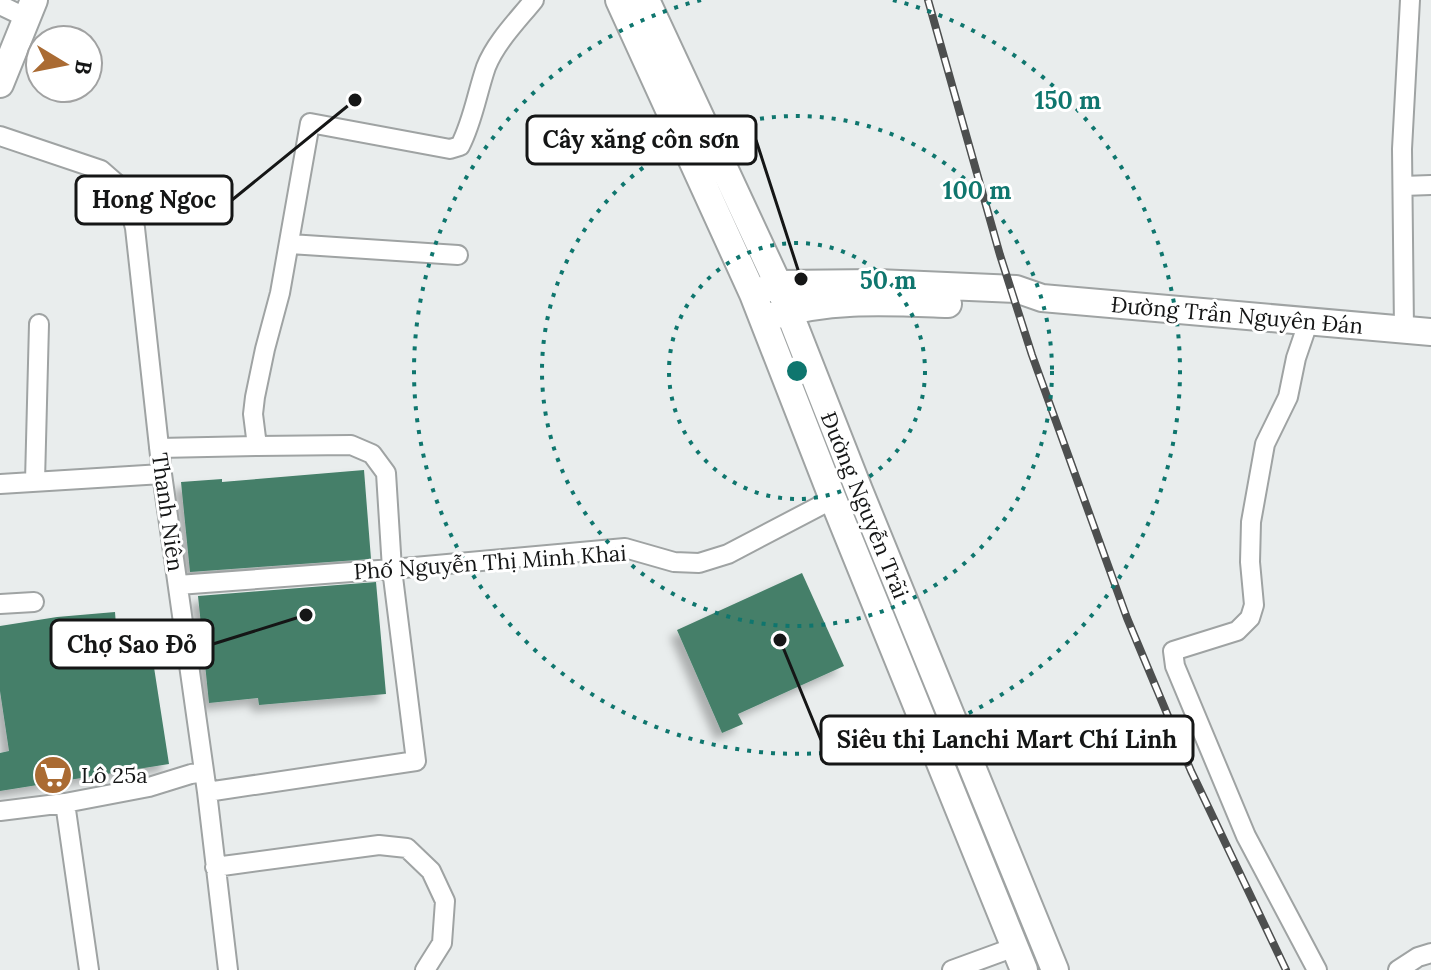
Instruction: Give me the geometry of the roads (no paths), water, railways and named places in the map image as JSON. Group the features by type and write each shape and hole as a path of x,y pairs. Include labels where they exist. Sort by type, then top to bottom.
{"highway":[{"name":"Đường Nguyễn Trãi","path":"619,0 753,294 1020,958"},
{"name":"Đường Nguyễn Trãi","path":"646,0 778,284 1055,970"},
{"path":"0,84 31,9"},
{"name":"Đường Trần Nguyên Đán","path":"753,294 778,284 877,283 1016,289 1042,298 1431,332"},
{"name":"Đường Trần Nguyên Đán","path":"763,319 788,311 827,305 880,302 1021,306 1042,298"},
{"path":"833,499 859,490"}],"street":[{"path":"257,446 253,414 255,397 290,244 310,123 450,149 460,146 467,133 487,64 501,40 534,0"},
{"path":"1404,329 1402,149 1410,0"},
{"path":"0,5 31,9"},
{"name":"Thanh Niên","path":"0,136 101,170 125,191 135,228 162,474 207,792 228,970"},
{"path":"1403,186 1431,185"},
{"path":"290,244 458,255"},
{"path":"1309,320 1296,358 1288,397 1265,444 1251,522 1250,562 1254,605 1250,618 1237,631 1173,651 1175,666 1246,836 1317,970"},
{"path":"35,481 39,324"},
{"path":"159,448 351,445 372,454 386,473 392,569 416,761 207,792"},
{"path":"0,484 162,474"},
{"name":"Phố Nguyễn Thị Minh Khai","path":"178,585 625,548 674,562 699,563 728,554 833,499"},
{"path":"0,604 34,602"},
{"path":"0,811 65,803 149,787 204,772"},
{"path":"65,803 89,970"},
{"path":"215,867 379,845 407,848 431,871 445,901 442,943 425,970"},
{"path":"1398,970 1431,953"},
{"path":"952,970 1020,958"}],"railway":[{"path":"928,0 1000,255 1032,355 1127,618 1191,771 1286,970"}],"place":[{"name":"Hong Ngoc","path":"355,100"},
{"name":"Cây xăng côn sơn","path":"801,279"},
{"name":"Chợ Sao Đỏ","path":"306,615"},
{"name":"Siêu thị Lanchi Mart Chí Linh","path":"780,640"},
{"name":"Lô 25a","path":"53,775"}]}
